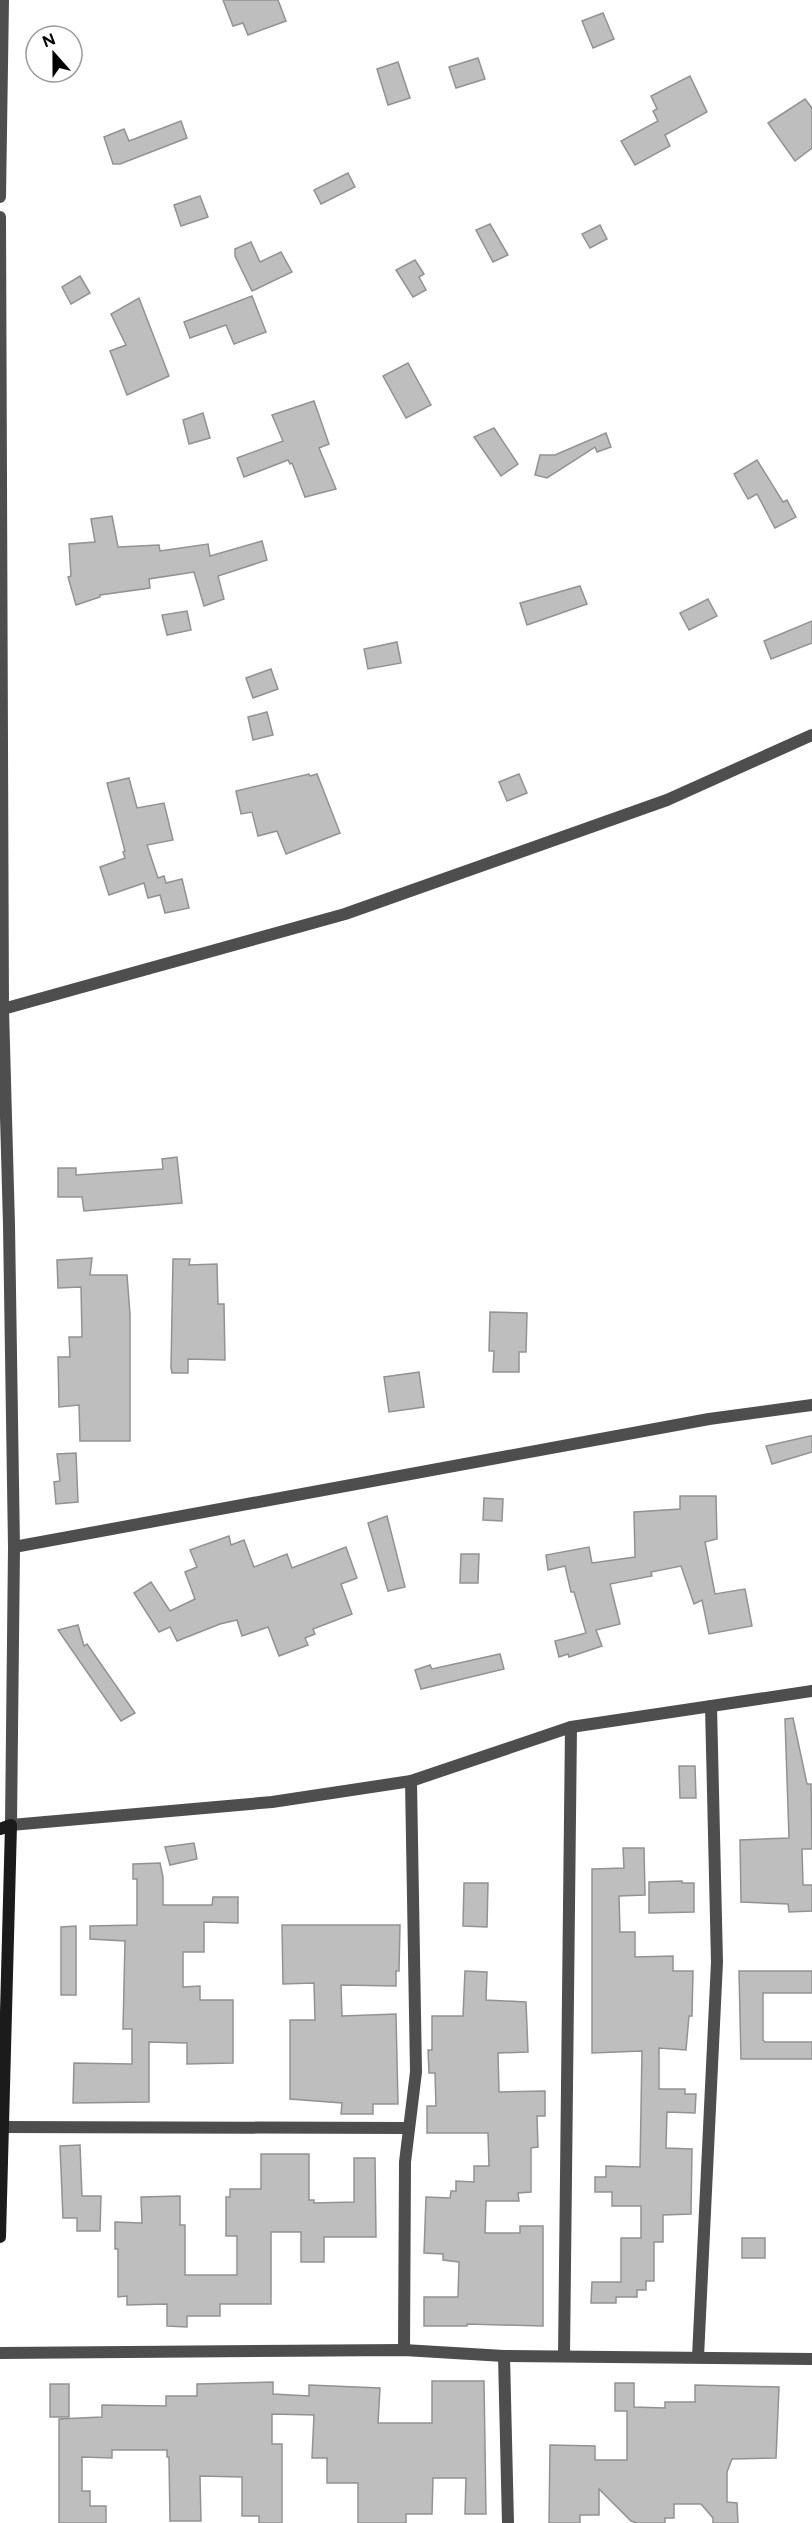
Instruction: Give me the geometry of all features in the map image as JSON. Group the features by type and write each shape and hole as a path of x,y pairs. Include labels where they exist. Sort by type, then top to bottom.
{"street":[{"path":"0,197 3,0"},
{"path":"0,218 3,1009 14,1547 6,1827 0,2237"},
{"path":"3,1009 345,914 667,800 812,735"},
{"path":"14,1547 697,1421 812,1405"},
{"path":"6,1827 272,1802 411,1781 571,1727 812,1691"},
{"path":"698,2357 717,1962 711,1707"},
{"path":"564,2356 571,1727"},
{"path":"404,2350 405,2162 416,2073 411,1781"},
{"path":"2,2127 409,2128"},
{"path":"0,2353 404,2350 504,2356 812,2359"},
{"path":"504,2356 508,2523"}],"building":[{"path":"223,0 278,0 286,21 248,35 243,23 233,26"},
{"path":"603,13 614,39 593,48 582,21"},
{"path":"478,58 485,79 456,88 449,67"},
{"path":"398,62 410,98 388,105 377,69"},
{"path":"690,76 707,112 665,135 670,146 635,165 621,141 658,121 653,111 657,109 651,96"},
{"path":"805,99 812,108 812,148 795,161 768,123"},
{"path":"181,121 187,138 120,164 113,164 104,137 124,129 129,141"},
{"path":"348,173 355,187 321,204 314,190"},
{"path":"200,196 208,217 181,226 174,205"},
{"path":"490,224 508,255 493,262 476,230"},
{"path":"600,225 607,239 590,248 582,234"},
{"path":"251,242 260,262 281,252 292,272 252,291 235,256 235,249"},
{"path":"415,260 424,274 419,277 426,290 413,297 396,270"},
{"path":"80,276 90,293 71,304 62,287"},
{"path":"252,296 266,332 234,344 226,325 190,338 184,322"},
{"path":"139,298 169,376 127,395 110,351 126,345 111,314"},
{"path":"408,363 431,405 406,418 383,376"},
{"path":"314,401 329,444 319,448 336,489 305,497 292,463 290,464 288,460 244,477 237,458 283,441 272,415"},
{"path":"203,413 210,438 189,444 183,420"},
{"path":"494,428 518,464 501,476 474,437"},
{"path":"606,433 611,447 597,452 595,447 547,478 535,475 540,455 555,455"},
{"path":"757,460 783,502 787,500 796,517 775,528 757,494 748,499 734,474"},
{"path":"112,516 118,547 159,545 160,551 208,544 210,556 262,541 267,560 218,576 224,599 204,606 194,572 149,579 150,588 100,595 100,597 76,605 68,577 71,576 69,544 95,542 91,519"},
{"path":"580,586 587,604 527,625 520,603"},
{"path":"708,599 717,616 689,630 680,613"},
{"path":"187,611 191,630 167,635 162,615"},
{"path":"812,621 812,643 771,659 764,641"},
{"path":"397,642 401,663 368,669 364,649"},
{"path":"271,669 278,689 253,698 246,678"},
{"path":"267,712 273,735 253,740 248,717"},
{"path":"309,774 310,776 317,774 340,833 286,854 277,831 258,836 252,812 241,814 236,791"},
{"path":"519,774 527,793 507,801 499,782"},
{"path":"129,778 137,808 164,803 173,840 147,845 158,878 164,876 166,883 182,879 189,908 165,913 160,895 148,898 144,883 109,895 100,867 125,858 123,852 125,851 107,783"},
{"path":"177,1157 182,1203 84,1211 82,1197 58,1197 58,1168 76,1168 76,1175 163,1169 162,1159"},
{"path":"92,1258 90,1275 127,1275 130,1314 130,1441 80,1441 79,1405 59,1407 58,1357 70,1357 69,1337 82,1337 81,1287 58,1288 57,1260"},
{"path":"173,1259 190,1259 189,1265 217,1264 218,1304 224,1304 225,1360 188,1359 188,1373 172,1373 171,1368"},
{"path":"490,1312 527,1313 526,1352 519,1352 519,1372 493,1372 494,1351 489,1351"},
{"path":"419,1372 424,1407 389,1412 384,1377"},
{"path":"812,1436 812,1452 772,1464 766,1446"},
{"path":"76,1453 78,1502 56,1504 54,1482 60,1481 57,1454"},
{"path":"680,1496 716,1496 717,1539 705,1542 715,1594 745,1589 752,1626 709,1634 702,1600 694,1604 681,1566 651,1572 652,1576 610,1584 620,1624 596,1630 602,1646 569,1657 568,1654 559,1657 555,1641 586,1633 574,1592 571,1592 565,1566 548,1570 546,1555 589,1547 592,1563 635,1557 634,1512 680,1509"},
{"path":"484,1498 503,1499 502,1521 483,1520"},
{"path":"387,1516 405,1587 388,1591 368,1523"},
{"path":"229,1536 231,1545 244,1540 254,1567 287,1554 292,1568 346,1547 357,1578 341,1584 352,1614 313,1629 315,1634 305,1638 308,1645 279,1656 268,1627 242,1636 237,1620 220,1624 177,1641 170,1627 159,1632 134,1593 151,1582 170,1611 195,1599 185,1572 197,1567 190,1550"},
{"path":"461,1554 479,1554 478,1583 460,1583"},
{"path":"78,1625 84,1646 87,1644 135,1713 121,1721 58,1630"},
{"path":"500,1654 504,1669 421,1689 415,1670 430,1665 432,1669"},
{"path":"793,1718 807,1784 811,1784 812,1849 802,1849 803,1885 812,1885 812,1911 789,1912 788,1904 741,1902 740,1840 789,1838 785,1719"},
{"path":"679,1766 695,1766 696,1798 680,1798"},
{"path":"194,1843 197,1859 170,1865 165,1847"},
{"path":"623,1848 644,1848 645,1895 619,1896 620,1932 635,1932 635,1957 673,1956 673,1971 693,1971 692,2016 689,2016 686,2050 659,2048 659,2089 685,2089 685,2094 696,2094 695,2113 667,2112 666,2148 692,2149 691,2214 663,2215 663,2242 654,2242 654,2281 646,2281 646,2290 637,2290 637,2297 616,2297 616,2303 591,2303 592,2282 621,2282 621,2238 641,2238 641,2206 612,2206 612,2192 595,2192 595,2177 606,2177 606,2166 640,2167 642,2051 592,2053 592,1869 624,1868"},
{"path":"160,1863 163,1877 163,1905 212,1905 213,1897 238,1897 238,1923 204,1922 204,1952 183,1952 183,1987 200,1986 200,2000 233,2000 233,2063 187,2064 187,2043 149,2042 149,2102 73,2103 74,2063 132,2064 132,2029 123,2029 125,1941 90,1939 90,1926 137,1925 137,1879 133,1879 133,1864"},
{"path":"682,1881 682,1883 694,1883 694,1912 649,1913 649,1882"},
{"path":"464,1883 488,1883 487,1927 463,1926"},
{"path":"282,1925 400,1925 399,1971 396,1971 396,1986 341,1985 342,2016 396,2014 398,2104 373,2104 373,2114 341,2114 342,2103 290,2099 290,2020 315,2020 314,1983 283,1984"},
{"path":"76,1926 76,1995 61,1995 61,1927"},
{"path":"465,1971 487,1972 486,2000 526,2002 528,2052 498,2053 499,2092 545,2091 545,2116 537,2116 538,2147 531,2148 531,2192 518,2193 519,2201 486,2201 485,2233 520,2233 520,2226 543,2226 543,2326 467,2324 467,2326 424,2326 424,2297 458,2297 459,2262 443,2260 443,2254 424,2253 426,2197 450,2198 451,2191 456,2191 456,2181 474,2182 474,2166 489,2166 488,2133 427,2133 427,2106 436,2106 435,2073 429,2073 428,2050 432,2050 432,2016 463,2016"},
{"path":"739,1971 812,1971 812,1993 763,1993 763,2040 765,2042 812,2042 812,2059 741,2059"},
{"path":"80,2145 82,2196 101,2196 100,2231 77,2231 77,2218 63,2218 60,2146"},
{"path":"261,2154 309,2154 309,2200 314,2200 314,2203 354,2202 354,2158 375,2158 376,2237 324,2237 324,2262 301,2262 301,2232 271,2232 271,2304 220,2304 220,2316 187,2316 187,2327 167,2326 167,2304 127,2305 127,2296 118,2297 118,2249 115,2249 115,2222 142,2223 141,2197 180,2196 180,2225 185,2225 185,2275 237,2275 237,2236 226,2236 226,2197 230,2197 230,2189 261,2189"},
{"path":"742,2238 765,2238 765,2258 742,2258"},
{"path":"432,2381 484,2381 486,2514 465,2514 466,2478 433,2478 432,2514 406,2514 406,2523 358,2523 358,2483 327,2483 327,2458 312,2458 314,2415 272,2414 272,2444 282,2444 282,2523 259,2523 259,2516 242,2516 242,2477 200,2476 201,2521 170,2521 167,2450 112,2450 112,2458 82,2457 82,2491 90,2491 90,2506 106,2506 106,2523 59,2523 59,2419 102,2417 102,2405 166,2406 166,2396 197,2396 197,2384 273,2382 273,2394 309,2396 309,2385 380,2388 378,2423 432,2423"},
{"path":"615,2383 634,2383 634,2407 665,2408 665,2402 695,2402 695,2385 779,2387 776,2458 732,2459 727,2472 727,2502 737,2503 738,2523 713,2523 713,2518 701,2504 674,2504 674,2518 665,2518 665,2523 637,2523 631,2521 599,2489 599,2515 580,2515 580,2523 549,2523 550,2445 595,2446 595,2460 627,2460 627,2411 615,2411"},
{"path":"50,2384 69,2384 69,2417 50,2417"}]}
